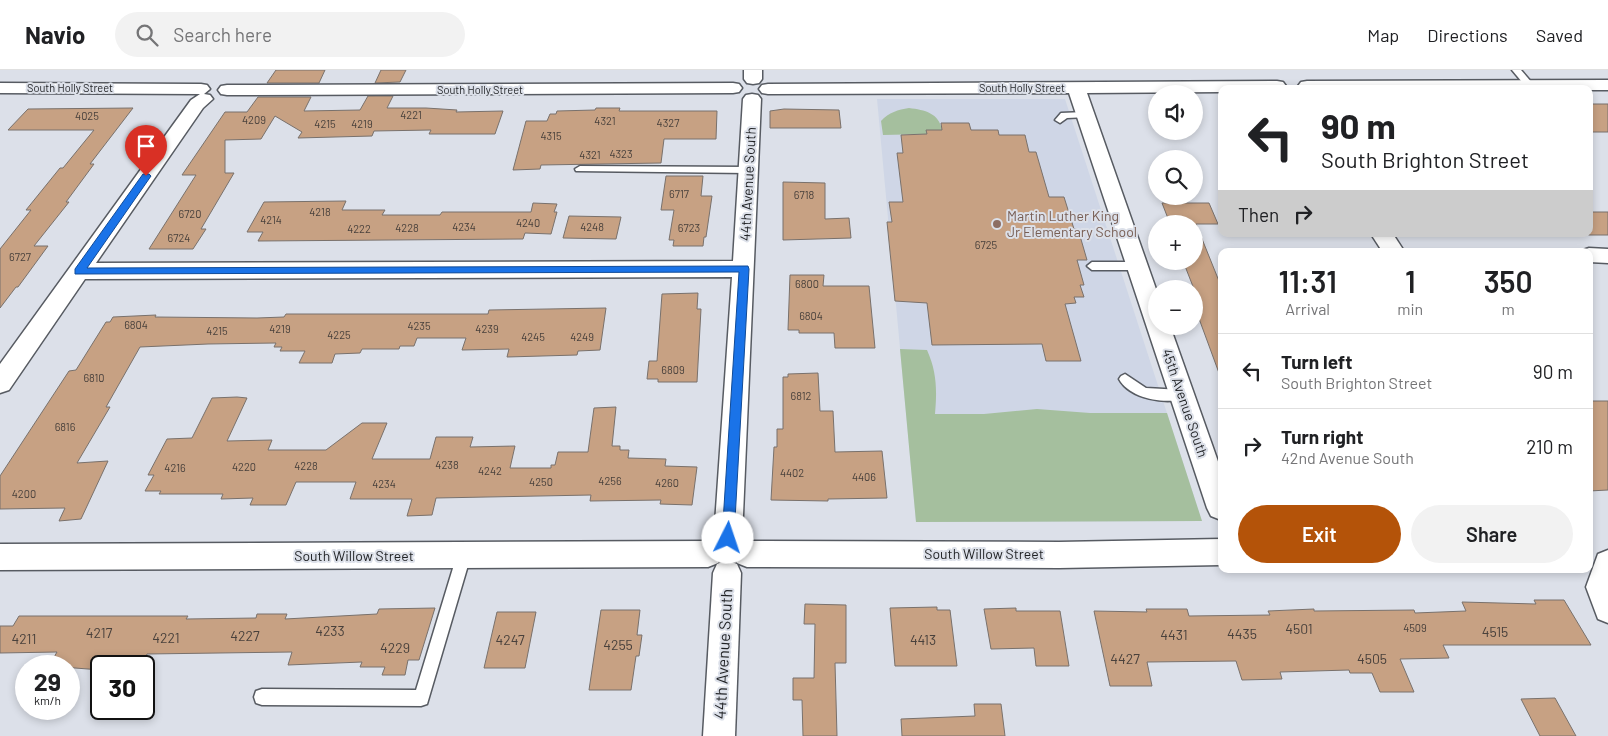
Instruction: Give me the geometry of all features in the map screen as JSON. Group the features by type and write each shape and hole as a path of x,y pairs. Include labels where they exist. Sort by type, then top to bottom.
{"street":[{"path":"224,87 234,70"},
{"path":"426,90 435,70"},
{"path":"1282,81 1300,81 1305,85"},
{"name":"South Holly Street","path":"0,88 202,94 212,84 224,87 426,90 752,85 1076,88 1282,81"},
{"name":"44th Avenue South","path":"719,736 752,85"},
{"path":"1593,85 1608,85"},
{"path":"1076,88 1148,298"},
{"path":"0,384 197,104 202,94"},
{"path":"1384,237 1391,248"},
{"path":"1593,255 1608,256"},
{"path":"79,271 744,269"},
{"name":"45th Avenue South","path":"1161,335 1218,499"},
{"name":"South Willow Street","path":"0,557 1060,555 1218,552"},
{"path":"1608,563 1601,587 1608,610"}],"lane":[{"path":"1516,70 1529,85"},
{"path":"1060,120 1064,115 1085,115"},
{"path":"580,169 748,170"},
{"path":"1092,266 1137,266"},
{"path":"1125,378 1140,392 1182,395"},
{"path":"262,697 421,698 464,555"}],"shaded area":[{"name":"Martin Luther King Jr Elementary School","path":"877,99 1065,99 1202,521 916,522"}],"green space":[{"path":"909,108 930,113 938,120 942,130 926,130 927,134 883,135 881,121 887,115"},
{"path":"900,349 927,350 936,382 935,414 984,414 1037,409 1090,413 1167,413 1202,521 916,522"}],"building":[{"path":"276,70 325,70 319,83 267,83"},
{"path":"381,70 406,70 400,82 375,83"},
{"path":"368,96 393,96 387,108 426,108 457,110 456,112 503,111 495,134 429,134 431,130 374,131 372,136 298,138 302,132 275,116 261,139 225,140 225,173 234,173 201,229 206,229 193,249 149,249 196,175 182,175 225,112 247,112 258,97 311,97 304,111 360,110"},
{"path":"1593,104 1608,104 1608,132 1593,132"},
{"path":"133,108 90,164 94,164 66,202 69,202 34,246 48,246 0,308 0,249 31,210 26,210 94,130 8,130 28,109"},
{"path":"596,108 620,108 619,111 717,111 716,139 664,139 661,163 541,165 540,169 513,170 526,121 547,121 550,114 556,114 557,111 595,110"},
{"path":"784,109 839,110 841,128 770,128 770,111"},
{"path":"941,123 969,123 971,130 998,130 999,135 1025,135 1029,152 1036,152 1049,197 1064,197 1074,229 1078,229 1087,260 1077,260 1084,285 1080,285 1084,297 1074,297 1076,303 1065,304 1081,361 1046,361 1042,344 932,345 927,303 895,301 887,222 892,222 889,202 903,202 897,153 903,153 901,135 927,134 926,130 942,130"},
{"path":"666,176 703,176 701,196 712,196 703,246 673,246 674,240 669,240 674,210 661,210"},
{"path":"783,182 825,183 825,219 849,218 851,238 783,240"},
{"path":"346,201 342,210 385,210 382,215 440,215 442,212 531,212 533,203 557,204 554,212 557,212 551,234 525,233 523,239 258,241 263,232 247,232 264,202"},
{"path":"1203,203 1209,203 1218,224 1203,224 1203,215 1167,215 1163,205 1203,205"},
{"path":"1593,212 1608,212 1608,235 1593,235"},
{"path":"569,216 621,217 616,239 563,238"},
{"path":"1203,241 1218,279 1218,370 1203,329 1203,280 1190,280 1187,270 1203,270"},
{"path":"790,275 824,275 823,286 869,286 875,348 835,348 834,333 799,333 799,330 788,330"},
{"path":"698,293 697,309 701,309 697,382 658,382 658,379 647,379 649,361 657,361 662,294"},
{"path":"606,308 600,350 578,351 577,355 507,357 509,349 462,350 466,338 417,338 414,346 400,346 399,349 362,349 360,353 335,354 332,363 299,363 305,351 280,351 282,347 274,347 276,343 140,347 106,407 110,407 77,463 108,461 81,519 59,521 65,508 0,509 0,476 69,371 76,370 106,322 110,322 113,317 156,315 155,317 257,318 284,317 286,314 488,314 489,310"},
{"path":"818,373 820,411 833,411 835,452 882,451 887,498 828,499 828,501 771,500 774,447 777,447 777,429 783,429 783,377 788,377 788,374"},
{"path":"212,398 247,398 227,441 272,440 268,450 326,450 362,423 387,423 372,459 430,459 436,437 473,437 470,447 515,446 510,468 551,468 551,465 555,465 558,452 588,452 594,408 616,407 612,446 620,446 620,450 629,450 628,458 666,459 665,466 697,467 692,505 660,504 661,500 590,501 591,495 436,498 432,515 407,516 412,499 350,499 356,482 296,482 286,505 250,505 253,498 221,499 223,494 159,494 161,491 145,491 154,475 148,475 167,439 192,438"},
{"path":"1593,401 1608,401 1608,490 1593,491"},
{"path":"1534,600 1564,600 1591,645 1443,645 1449,658 1400,659 1414,692 1380,692 1372,673 1350,673 1349,670 1280,672 1282,679 1242,680 1236,661 1147,662 1152,686 1110,686 1094,611 1147,612 1146,609 1187,609 1189,616 1270,615 1268,611 1314,609 1314,611 1414,610 1415,613 1466,611 1462,602 1536,604"},
{"path":"805,604 846,605 846,663 835,663 837,736 803,736 802,700 793,700 793,678 814,678 815,624 804,624"},
{"path":"937,607 937,610 950,610 957,666 895,666 890,608"},
{"path":"435,608 419,660 408,660 405,675 382,675 385,667 360,667 362,662 288,665 292,652 90,655 90,669 80,668 80,655 55,655 57,652 0,653 0,626 13,626 19,616 188,616 186,619 256,618 257,614 287,614 285,619 377,614 379,609"},
{"path":"1016,608 1016,611 1060,611 1069,666 1036,666 1034,648 991,649 984,609"},
{"path":"601,610 640,610 637,635 642,635 639,656 636,656 631,690 589,690"},
{"path":"497,612 536,612 525,668 484,668"},
{"path":"1555,698 1576,736 1540,736 1521,699"},
{"path":"974,704 1001,704 1005,736 902,736 901,719 975,716"}],"place":[{"name":"Martin Luther King Jr Elementary School","path":"997,224"}],"route":[{"path":"146,176 79,271 744,269 728,538"}]}
